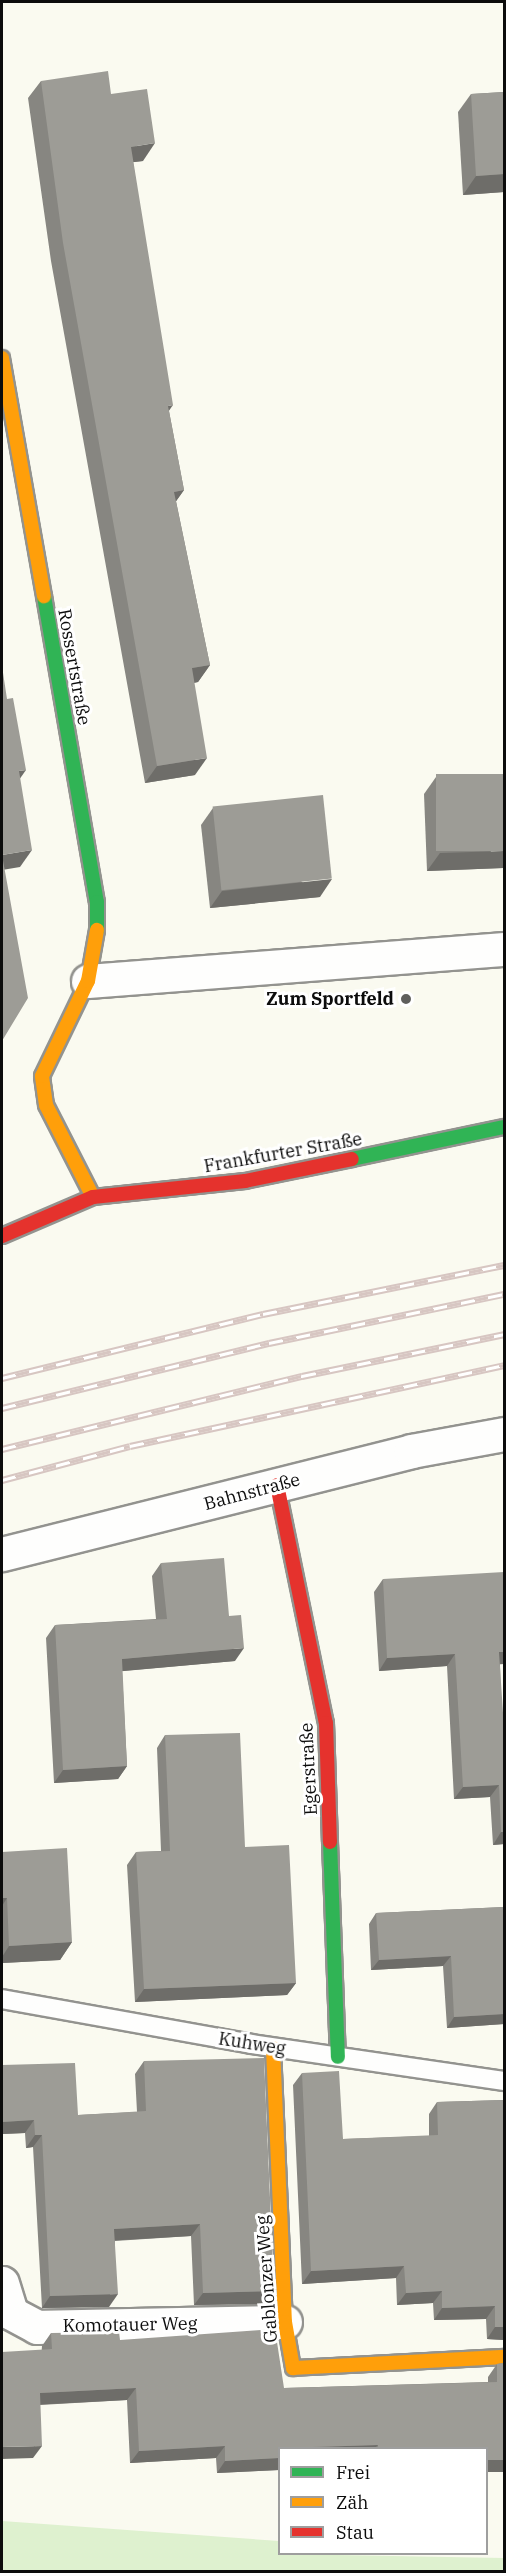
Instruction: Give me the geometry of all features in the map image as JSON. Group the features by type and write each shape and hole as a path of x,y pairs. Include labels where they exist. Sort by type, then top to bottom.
{"street":[{"name":"Rossertstraße","path":"2,358 97,902 97,942 88,981"},
{"path":"93,1197 46,1105 42,1077 88,981 504,949"},
{"name":"Frankfurter Straße","path":"2,1236 93,1197 245,1181 504,1127"},
{"name":"Bahnstraße","path":"2,1554 277,1485 504,1434"},
{"name":"Egerstraße","path":"277,1485 326,1723 338,2057"},
{"name":"Gablonzer Weg","path":"273,2048 285,2322 293,2368 504,2357"},
{"name":"Komotauer Weg","path":"2,2283 11,2313 37,2327 285,2322"}],"lane":[{"name":"Kuhweg","path":"2,1999 273,2048 504,2081"}],"green space":[{"path":"2,2521 278,2541 278,2555 504,2558 504,2571 2,2571"}],"building":[{"path":"108,71 111,94 147,89 155,143 131,147 173,405 168,406 184,490 174,492 210,665 192,668 207,758 157,766 63,243 41,81"},
{"path":"504,92 504,174 476,176 471,94"},
{"path":"2,666 7,699 13,698 26,770 19,771 32,850 2,855"},
{"path":"436,774 504,774 504,851 436,851"},
{"path":"323,795 332,879 221,890 213,807"},
{"path":"2,855 28,998 2,1041"},
{"path":"224,1558 229,1616 241,1615 244,1648 122,1659 127,1766 63,1770 55,1625 167,1619 161,1563"},
{"path":"504,1572 504,1652 499,1652 504,1728 504,1832 501,1832 499,1785 463,1787 455,1654 387,1658 383,1579"},
{"path":"240,1733 245,1847 289,1845 296,1983 144,1989 136,1852 170,1851 165,1735"},
{"path":"67,1848 72,1942 9,1946 7,1898 2,1898 2,1852"},
{"path":"504,1907 504,2014 454,2017 451,1956 379,1960 376,1913"},
{"path":"264,2058 274,2291 203,2293 200,2224 114,2229 118,2294 50,2296 42,2135 35,2135 34,2120 2,2122 2,2065 75,2063 78,2115 146,2111 144,2061"},
{"path":"339,2071 343,2139 438,2135 437,2102 504,2100 504,2327 495,2327 495,2306 442,2308 442,2291 406,2293 404,2266 311,2271 302,2073"},
{"path":"275,2329 284,2388 497,2382 497,2364 504,2363 504,2460 488,2460 488,2447 378,2447 378,2445 278,2447 278,2458 225,2461 225,2446 139,2451 136,2388 40,2393 42,2446 2,2447 2,2352 52,2349 51,2333 119,2332 120,2340"}],"railway":[{"path":"2,1378 263,1314 504,1265"},
{"path":"2,1408 269,1343 504,1294"},
{"path":"2,1449 302,1376 504,1334"},
{"path":"2,1480 130,1446 504,1365"}],"traffic: fast":[{"path":"44,596 97,902 97,930"},
{"path":"352,1159 504,1127"},
{"path":"330,1842 338,2057"}],"traffic: slow":[{"path":"2,358 44,596"},
{"path":"93,1197 46,1105 42,1076 88,981 97,930"},
{"path":"273,2048 285,2322 293,2368 504,2357"}],"traffic: jam":[{"path":"2,1236 93,1197 245,1181 352,1159"},
{"path":"277,1485 326,1723 330,1842"}],"place":[{"name":"Zum Sportfeld","path":"406,999"}]}
